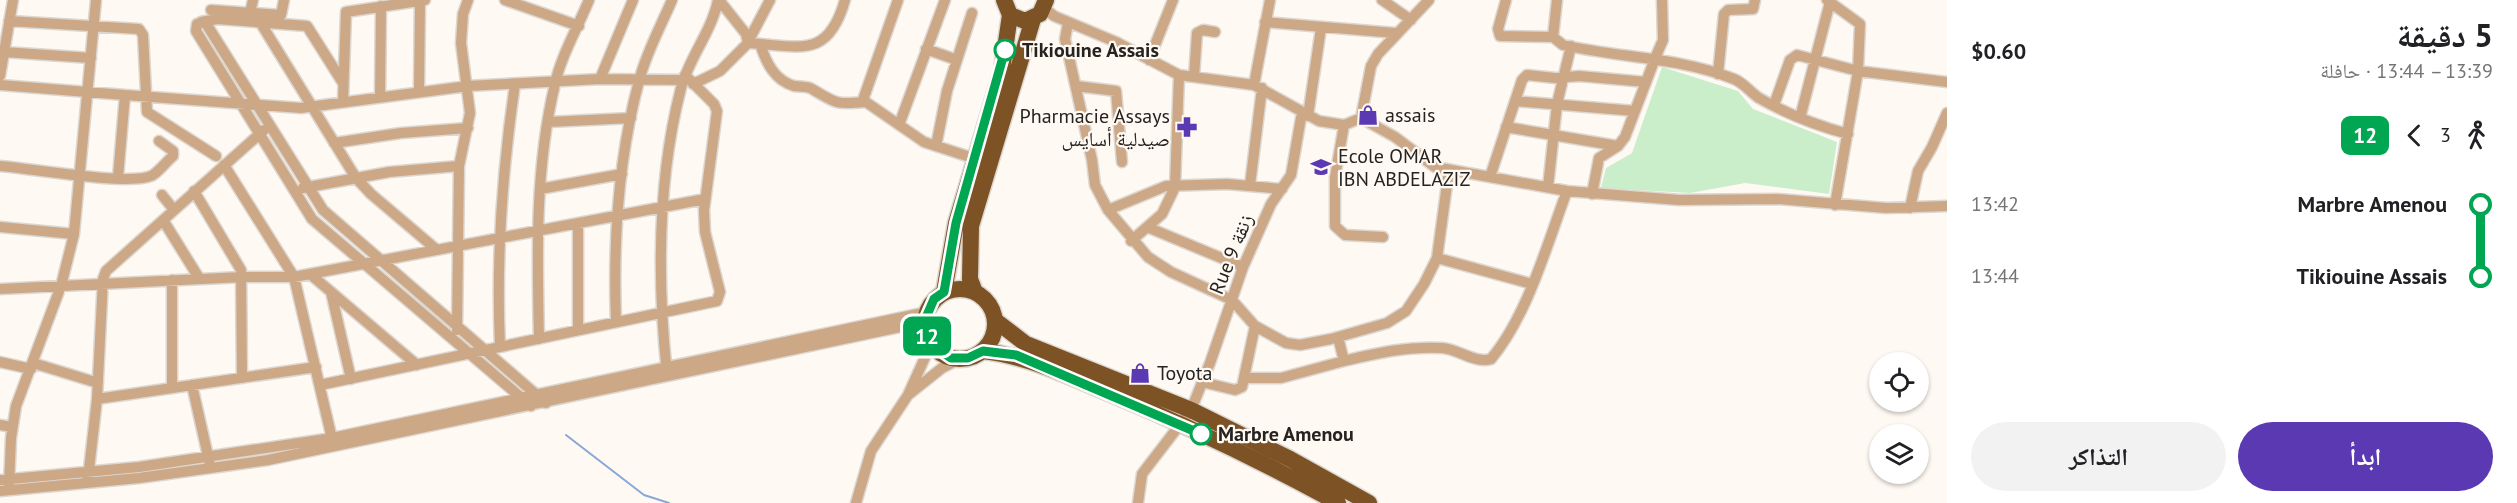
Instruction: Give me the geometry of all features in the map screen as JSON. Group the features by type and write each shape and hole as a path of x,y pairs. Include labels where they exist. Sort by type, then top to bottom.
{"highway":[{"path":"1005,4 1017,19 1039,11"},
{"path":"944,292 950,249 1002,70 1005,4"},
{"path":"975,292 970,279 971,226 1039,11"},
{"path":"954,289 975,292 985,299 992,309 996,321 993,337 983,351 968,358 959,359 943,355 931,344 926,317 934,299 954,289"},
{"path":"996,321 1026,344 1186,417 1338,503"},
{"path":"983,351 1016,355 1186,417 1290,459 1369,503"}],"street":[{"path":"0,76 13,0"},
{"path":"96,0 75,234 61,286 16,406 5,486 210,463 333,443 546,403 666,372"},
{"path":"250,13 253,0"},
{"path":"284,0 280,15 208,13 196,24 196,31 293,190 319,226 531,406"},
{"path":"343,101 344,14 349,10 425,0"},
{"path":"457,344 459,166 468,128 468,86 461,43 463,14 468,0"},
{"path":"505,0 579,26"},
{"path":"539,339 538,230 548,122 555,82 590,0"},
{"path":"600,79 633,0"},
{"path":"616,322 618,216 631,118 639,79 672,0"},
{"path":"666,372 661,313 663,207 672,133 687,80 718,0 749,42 802,46 821,42 838,23 845,0"},
{"path":"729,12 734,0"},
{"path":"0,85 241,105 312,106 468,86 600,79 687,80 720,70 749,42 770,0"},
{"path":"864,102 863,97 898,0"},
{"path":"899,125 945,0"},
{"path":"1149,60 1173,0"},
{"path":"1250,185 1258,86 1265,22 1270,0"},
{"path":"1382,0 1411,20"},
{"path":"1361,118 1371,66 1395,33 1411,20 1429,0"},
{"path":"1506,0 1498,29 1500,36 1552,37 1571,46 1655,58 1718,74 1742,83 1754,95 1800,118 1848,134"},
{"path":"1552,37 1557,0"},
{"path":"1592,194 1599,158 1618,146 1624,138 1663,40 1662,0"},
{"path":"1718,74 1724,14 1728,10 1753,9 1755,0"},
{"path":"419,92 420,1"},
{"path":"1800,118 1829,1 1860,24 1858,70 1835,205"},
{"path":"380,96 381,6"},
{"path":"1039,11 1116,42 1179,75 1258,86 1319,121 1344,124 1361,118 1395,137 1428,164 1449,170 1592,194 1679,200 1759,198 1835,205 1910,208 1947,206"},
{"path":"208,13 261,22 307,26 343,83"},
{"path":"208,13 207,25 307,187 329,217 546,403"},
{"path":"936,146 941,117 972,13"},
{"path":"9,21 94,26 142,32 144,96 147,112 216,156"},
{"path":"261,22 356,178 371,194 438,250"},
{"path":"1265,22 1395,33"},
{"path":"1068,23 1065,39 1092,160 1095,185 1108,210 1131,241 1148,257 1171,272 1232,300 1255,326 1286,343 1300,345 1338,337 1397,319 1414,300 1437,258 1449,170"},
{"name":"Rue 9 زنقة","path":"1138,503 1142,474 1186,417 1202,382 1243,267 1271,204 1294,166 1321,28"},
{"path":"1194,77 1197,33 1203,30 1215,32"},
{"path":"760,44 769,67 791,84 812,89 824,99 839,103 864,102 914,137 976,159"},
{"path":"1548,187 1557,104 1571,46"},
{"path":"926,49 957,60"},
{"path":"4,51 91,58"},
{"path":"1774,105 1791,57 1797,55 1858,70 1947,81"},
{"path":"1131,241 1162,214 1175,187 1179,75"},
{"path":"1490,177 1515,101 1527,75 1646,82"},
{"path":"320,385 714,302 719,297 705,232 705,199 717,111 714,104 687,80"},
{"path":"500,347 499,238 505,161 515,84"},
{"path":"1076,86 1116,91 1122,162"},
{"path":"118,177 125,95"},
{"path":"1515,101 1635,111"},
{"path":"1910,208 1918,171 1947,113"},
{"path":"548,122 631,118"},
{"path":"1344,124 1335,177 1335,226 1345,235 1383,237"},
{"path":"88,478 97,399 103,283 108,268 258,134 269,127"},
{"path":"1506,127 1618,146"},
{"path":"334,143 401,133 468,128"},
{"path":"0,165 81,175 141,178 153,175 174,153 159,141"},
{"path":"224,165 294,277 333,443"},
{"path":"293,190 410,169 459,166"},
{"path":"540,189 622,174"},
{"path":"1108,210 1158,188 1250,185 1282,189"},
{"path":"194,191 238,263 242,277 242,378"},
{"path":"1245,378 1281,378 1344,361 1417,347 1445,348 1481,360 1491,359 1501,347 1532,284 1567,191"},
{"path":"162,195 174,210"},
{"path":"0,289 199,278 294,277 705,199"},
{"path":"163,220 199,278"},
{"path":"578,223 578,330"},
{"path":"1147,226 1243,267"},
{"path":"0,227 75,234"},
{"path":"1437,258 1532,284"},
{"path":"310,274 417,364"},
{"path":"172,280 172,388"},
{"path":"331,292 351,378"},
{"path":"333,443 521,398 666,372 926,317"},
{"path":"1202,382 1235,390 1242,387 1255,326"},
{"path":"1338,337 1344,361"},
{"path":"856,503 871,451 908,395 931,344"},
{"path":"908,395 942,368 959,359"},
{"path":"0,362 32,366 98,383"},
{"path":"97,399 316,367"},
{"path":"192,385 210,463"},
{"path":"0,425 12,427"}],"green space":[{"path":"1662,67 1738,91 1753,109 1837,142 1829,194 1745,183 1690,193 1601,188 1606,168 1632,153"}],"waterway":[{"path":"566,435 644,495 669,503"}],"bus line":[{"name":"12","path":"1005,50 1002,70 956,223 944,292 934,299 924,322 931,344 943,355 951,358 968,358 983,351 1016,355 1201,434"}],"place":[{"name":"Tikiouine Assais","path":"1005,50"},
{"name":"assais","path":"1368,115"},
{"name":"Pharmacie Assays صيدلية أسايس","path":"1187,127"},
{"name":"Ecole OMAR IBN ABDELAZIZ","path":"1321,167"},
{"name":"Toyota","path":"1140,373"},
{"name":"Marbre Amenou","path":"1201,434"}]}
